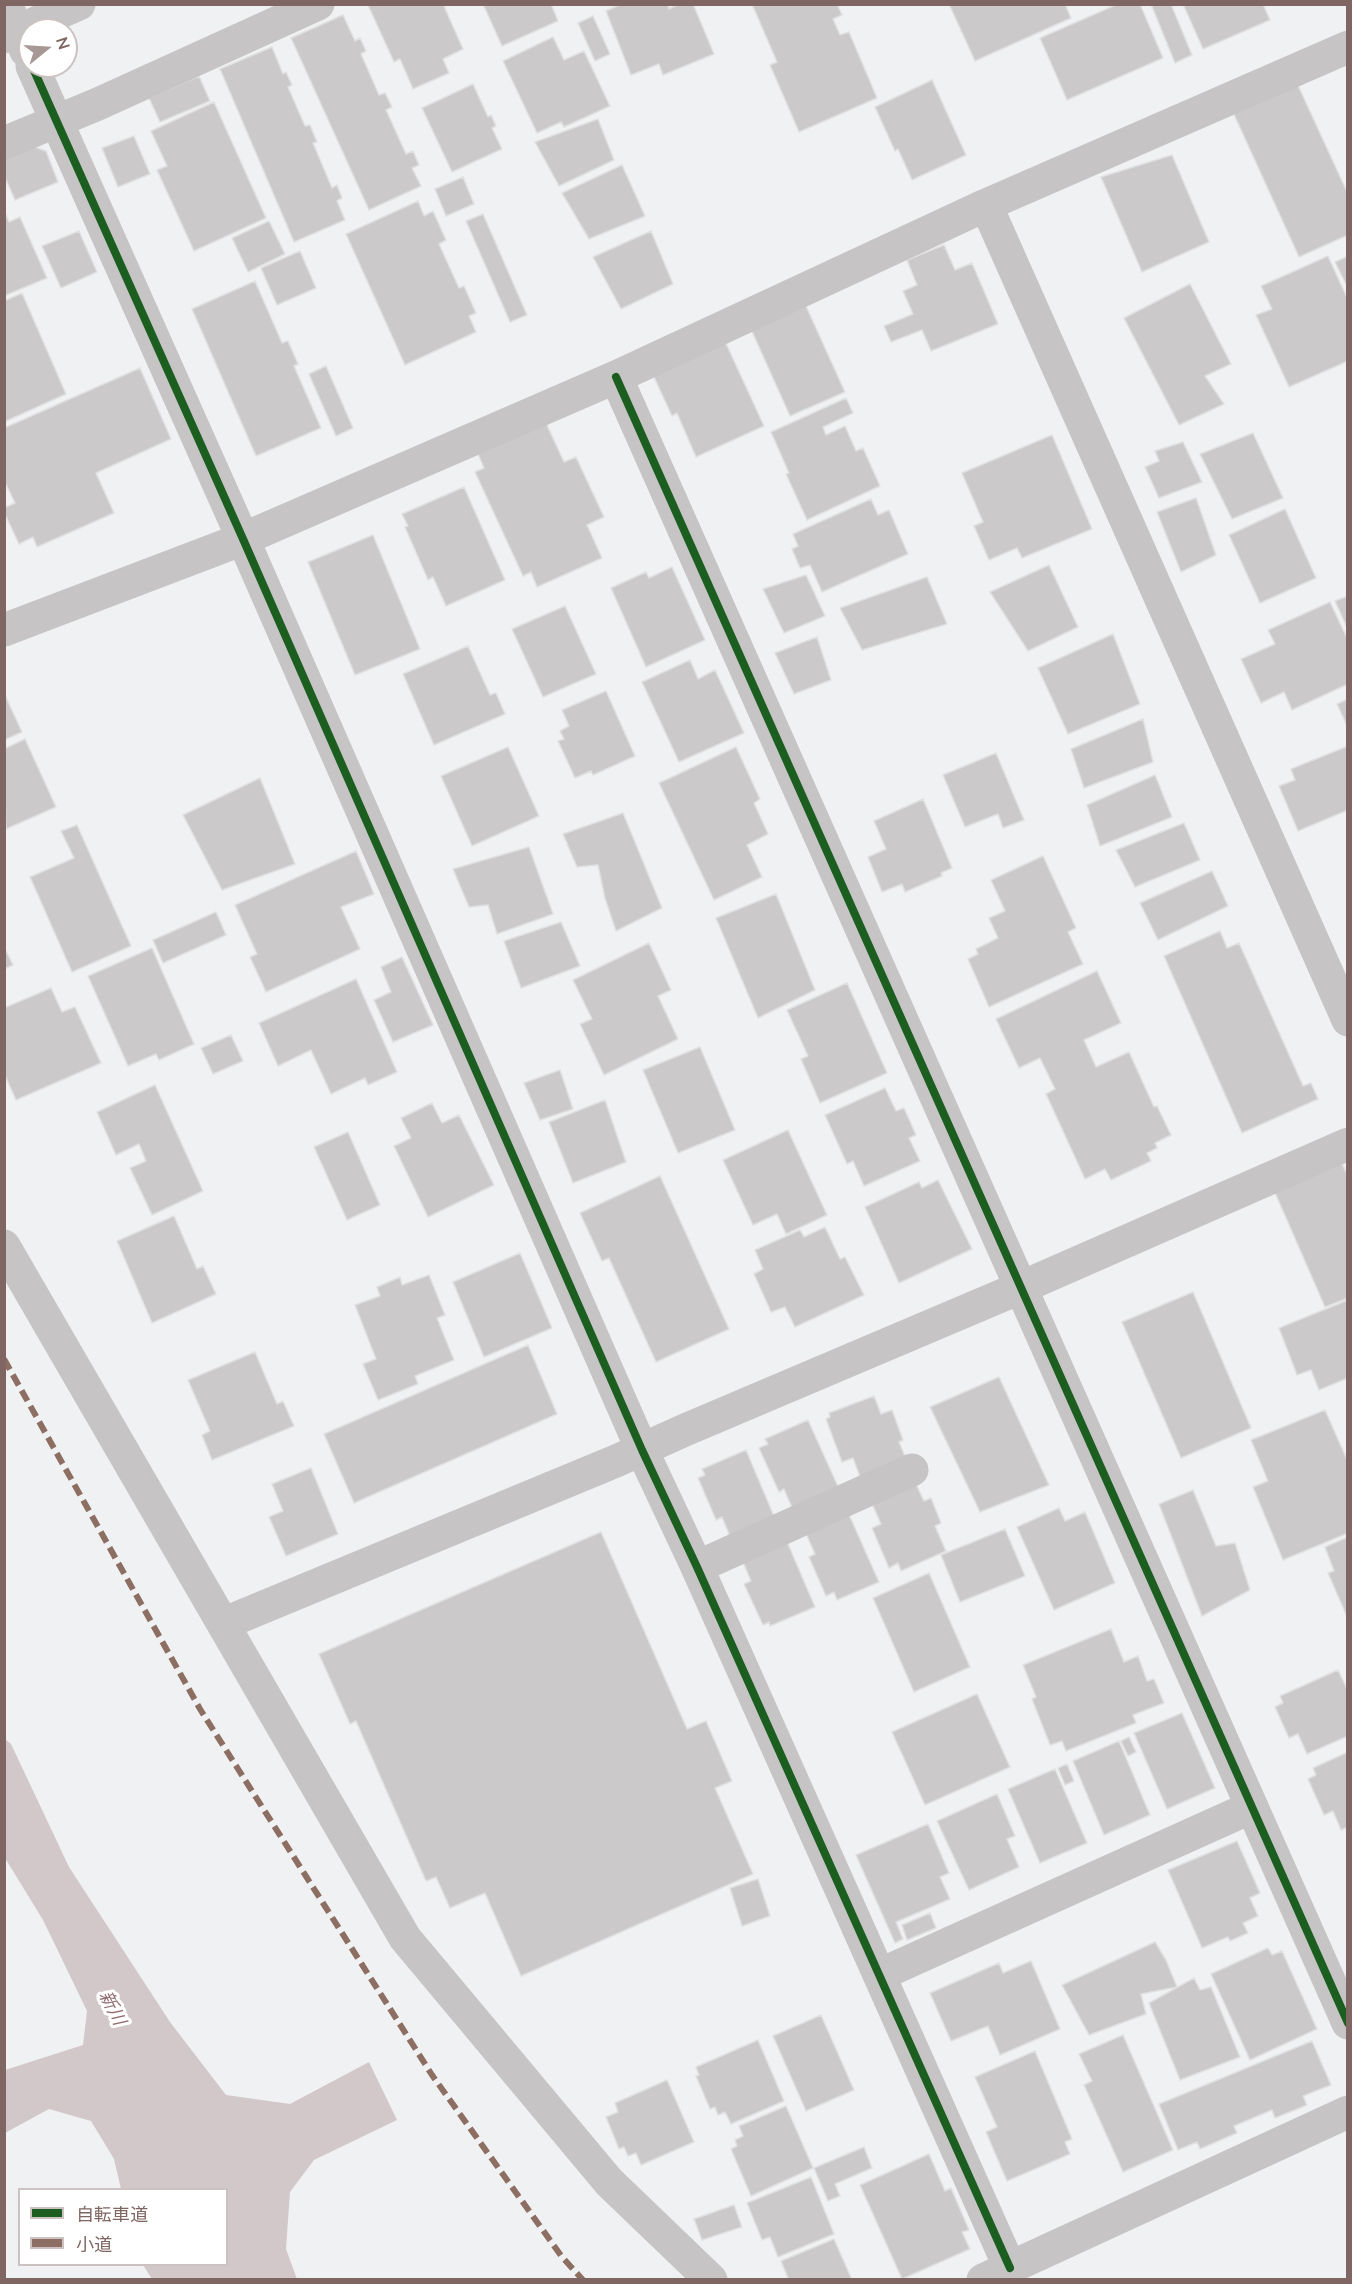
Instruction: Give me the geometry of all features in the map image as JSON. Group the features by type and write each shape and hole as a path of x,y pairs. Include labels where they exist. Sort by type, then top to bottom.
{"street":[{"path":"14,33 79,4"},
{"path":"4,143 57,122 318,4"},
{"path":"4,630 243,538 616,377 986,206 1347,46"},
{"path":"37,78 243,538 642,1450 698,1566 879,1975 1008,2273 1347,2112"},
{"path":"986,206 1347,1020"},
{"path":"616,377 1347,2023"},
{"path":"225,1623 642,1450 1347,1144"},
{"path":"4,1245 225,1623 405,1938 609,2182 711,2280"},
{"path":"698,1566 912,1470"},
{"path":"879,1975 1252,1807"}],"water":[{"name":"新川","path":"5,1739 11,1744 69,1867 170,2022 226,2095 290,2104 369,2062 397,2120 314,2160 290,2192 286,2249 297,2279 152,2279 144,2266 228,2266 228,2188 121,2188 114,2159 91,2121 49,2109 5,2133 5,2070 83,2045 87,2011 43,1920 5,1858"}],"building":[{"path":"443,4 463,49 443,59 449,73 413,89 400,59 394,62 368,5"},
{"path":"483,4 551,4 558,21 502,46"},
{"path":"622,4 668,4 669,9 679,4 693,4 714,54 663,75 659,64 631,75 606,11"},
{"path":"752,4 837,4 842,15 833,19 840,35 849,32 877,98 799,132 770,65 777,62"},
{"path":"949,4 1065,4 1071,18 975,61"},
{"path":"1118,4 1140,4 1163,58 1067,100 1040,38"},
{"path":"1151,4 1171,4 1192,55 1175,63"},
{"path":"1183,4 1263,4 1270,20 1203,49"},
{"path":"343,15 355,41 360,38 366,51 361,54 379,95 385,93 392,107 386,110 406,154 413,151 419,165 412,168 421,186 369,210 291,38"},
{"path":"593,16 610,54 595,61 578,23"},
{"path":"553,37 564,60 584,51 610,106 564,127 561,122 537,133 503,61"},
{"path":"272,47 283,74 286,72 292,85 288,87 305,126 310,125 317,142 313,143 332,188 337,185 342,198 337,201 345,220 294,242 220,69"},
{"path":"199,76 210,101 160,122 149,98"},
{"path":"932,80 966,155 912,180 898,149 895,151 875,107"},
{"path":"1296,81 1348,194 1348,235 1299,257 1232,110"},
{"path":"473,84 488,117 491,115 496,126 492,128 502,149 452,172 422,108"},
{"path":"214,102 266,218 194,251 157,170 167,166 151,131"},
{"path":"598,119 614,160 559,186 535,142"},
{"path":"134,136 150,174 118,187 102,148"},
{"path":"26,144 46,151 58,182 15,200 4,175 4,154"},
{"path":"1172,155 1209,242 1142,272 1101,177"},
{"path":"622,165 645,216 589,239 562,193"},
{"path":"463,177 474,204 446,216 435,189"},
{"path":"418,201 424,216 433,211 446,240 439,244 459,288 464,286 476,313 469,316 476,332 405,365 346,234"},
{"path":"4,210 9,222 20,217 47,278 4,296"},
{"path":"483,214 527,315 510,322 466,221"},
{"path":"269,221 285,254 248,272 232,238"},
{"path":"79,231 97,272 61,288 42,246"},
{"path":"651,231 673,284 621,309 593,257"},
{"path":"944,245 955,270 972,263 998,324 931,351 922,330 891,342 884,326 913,314 903,291 917,285 907,260"},
{"path":"300,251 316,288 277,305 261,268"},
{"path":"1328,256 1348,300 1348,361 1289,387 1256,315 1272,309 1261,286"},
{"path":"1348,256 1348,288 1335,262"},
{"path":"255,281 282,343 288,341 298,364 294,366 321,428 256,456 192,309"},
{"path":"1190,284 1231,364 1205,376 1224,404 1179,425 1124,318"},
{"path":"22,293 66,394 4,422 4,301"},
{"path":"805,304 845,392 790,416 750,327"},
{"path":"723,337 764,426 696,457 677,413 672,416 653,375"},
{"path":"326,366 353,428 336,436 309,374"},
{"path":"140,368 171,439 96,473 114,513 37,547 33,537 19,544 4,512 4,508 15,503 4,480 4,428"},
{"path":"846,398 853,413 823,427 826,435 845,426 856,451 863,448 880,486 807,520 786,474 789,473 771,432"},
{"path":"546,423 564,462 576,457 604,517 587,525 602,558 537,587 531,572 523,576 475,472 484,468 478,454"},
{"path":"1253,433 1283,498 1232,519 1200,454"},
{"path":"1052,435 1092,529 1022,558 1017,548 989,560 974,526 983,522 962,473"},
{"path":"1183,442 1202,482 1159,498 1145,467 1159,461 1155,451"},
{"path":"464,487 505,580 446,606 433,577 428,580 405,527 408,526 402,514"},
{"path":"1196,498 1216,555 1181,572 1157,512"},
{"path":"871,499 878,515 889,510 908,554 822,592 810,565 800,568 792,549 798,546 793,534"},
{"path":"1285,509 1316,578 1260,603 1229,535"},
{"path":"373,535 420,649 355,675 308,562"},
{"path":"1049,565 1078,627 1028,651 990,592"},
{"path":"672,567 705,640 646,667 611,588 646,572 649,578"},
{"path":"806,575 825,616 784,633 763,589"},
{"path":"927,577 947,624 862,650 840,608"},
{"path":"1348,596 1348,630 1335,601"},
{"path":"1330,602 1348,640 1348,684 1292,710 1284,692 1261,703 1241,659 1275,644 1268,630"},
{"path":"565,606 596,674 543,697 512,629"},
{"path":"1113,634 1140,704 1068,734 1038,668"},
{"path":"817,637 831,680 794,694 775,653"},
{"path":"468,646 490,695 496,693 505,714 434,745 403,674"},
{"path":"690,660 698,679 715,670 744,733 679,762 642,682"},
{"path":"606,691 635,756 593,775 591,771 575,778 558,741 564,739 560,731 569,726 562,710"},
{"path":"4,693 22,732 4,740"},
{"path":"1348,699 1348,728 1337,704"},
{"path":"1143,719 1153,762 1084,788 1071,749"},
{"path":"25,739 56,807 6,829 4,749"},
{"path":"1348,746 1348,810 1298,831 1279,786 1295,780 1291,769"},
{"path":"508,747 539,816 472,846 441,776"},
{"path":"736,747 760,799 754,803 768,834 747,845 762,877 714,900 659,783"},
{"path":"996,753 1024,820 1003,828 998,814 965,827 943,775"},
{"path":"1155,775 1172,817 1100,846 1087,805"},
{"path":"260,778 295,864 222,890 183,815"},
{"path":"923,799 952,868 941,873 942,876 905,892 902,884 882,892 868,857 886,849 874,821"},
{"path":"623,813 662,908 616,931 605,898 598,865 577,867 563,834"},
{"path":"1184,823 1200,860 1135,887 1116,850"},
{"path":"77,825 131,946 72,972 30,877 74,858 61,831"},
{"path":"529,847 553,914 497,934 488,905 469,907 453,869"},
{"path":"356,851 374,894 341,907 360,949 266,992 250,957 257,954 235,905"},
{"path":"1043,856 1076,928 1068,932 1083,964 989,1007 968,959 978,954 976,949 998,938 989,918 1005,911 991,880"},
{"path":"1212,871 1228,906 1158,940 1140,903"},
{"path":"776,894 815,990 758,1018 716,918"},
{"path":"216,912 226,935 163,963 153,940"},
{"path":"561,922 580,966 521,988 504,941"},
{"path":"1220,931 1227,948 1239,943 1303,1086 1311,1083 1318,1099 1242,1133 1164,956"},
{"path":"649,943 671,990 658,996 678,1039 604,1075 580,1024 592,1019 573,980"},
{"path":"4,947 13,965 4,969"},
{"path":"152,948 194,1044 159,1060 156,1054 128,1066 88,976"},
{"path":"402,957 433,1025 393,1042 374,1000 391,992 381,967"},
{"path":"1097,971 1121,1023 1084,1040 1096,1067 1129,1052 1154,1107 1157,1106 1171,1135 1155,1143 1157,1148 1147,1153 1151,1161 1111,1180 1105,1169 1085,1179 1046,1094 1055,1089 1040,1058 1019,1068 996,1019"},
{"path":"356,979 397,1072 368,1085 365,1078 331,1094 311,1050 278,1066 259,1023"},
{"path":"847,983 887,1073 820,1103 801,1059 808,1056 787,1010"},
{"path":"51,988 62,1012 75,1007 101,1063 16,1100 4,1073 4,1008"},
{"path":"231,1035 243,1061 213,1074 201,1048"},
{"path":"700,1047 735,1130 678,1153 643,1070"},
{"path":"560,1070 573,1109 540,1120 524,1083"},
{"path":"155,1085 203,1191 152,1215 130,1168 146,1161 139,1144 116,1155 97,1112"},
{"path":"885,1088 896,1111 904,1108 916,1135 909,1138 920,1161 864,1186 853,1161 847,1164 825,1115"},
{"path":"605,1100 626,1162 573,1183 549,1122"},
{"path":"432,1103 442,1123 459,1115 494,1185 428,1217 394,1146 411,1138 401,1118"},
{"path":"788,1130 827,1215 786,1234 777,1214 753,1225 723,1160"},
{"path":"348,1132 380,1205 347,1220 314,1147"},
{"path":"1340,1159 1348,1177 1348,1298 1325,1307 1273,1188"},
{"path":"660,1176 729,1329 656,1362 609,1258 602,1261 580,1213"},
{"path":"938,1180 972,1249 899,1283 865,1207 919,1182 922,1188"},
{"path":"174,1216 197,1269 203,1266 216,1294 152,1323 117,1241"},
{"path":"825,1227 840,1259 845,1257 864,1295 795,1327 785,1307 771,1312 754,1274 763,1269 755,1250 800,1230 804,1237"},
{"path":"520,1253 552,1328 484,1357 453,1282"},
{"path":"429,1275 445,1315 437,1318 454,1360 415,1376 418,1384 378,1400 363,1364 376,1359 355,1305 380,1296 377,1287 400,1277 402,1285"},
{"path":"1193,1292 1251,1428 1181,1458 1122,1322"},
{"path":"1348,1300 1348,1378 1319,1390 1311,1370 1297,1375 1279,1328"},
{"path":"528,1345 557,1414 354,1503 324,1434"},
{"path":"255,1352 277,1404 283,1401 294,1426 212,1460 202,1435 210,1431 188,1380"},
{"path":"999,1377 1049,1485 980,1512 930,1407"},
{"path":"874,1396 881,1414 892,1410 903,1440 899,1442 907,1461 862,1482 853,1458 842,1462 826,1419 830,1417 829,1413"},
{"path":"1325,1410 1348,1462 1348,1533 1283,1560 1253,1487 1268,1481 1251,1440"},
{"path":"808,1420 840,1491 794,1512 784,1489 779,1492 759,1448 768,1444 765,1439"},
{"path":"746,1450 776,1521 732,1541 722,1517 716,1520 698,1478 705,1475 702,1469"},
{"path":"311,1468 338,1534 286,1556 269,1517 283,1511 272,1484"},
{"path":"914,1480 924,1501 931,1498 941,1523 935,1526 946,1551 901,1571 898,1563 889,1568 872,1528 881,1524 870,1499"},
{"path":"1193,1490 1216,1546 1235,1543 1250,1590 1202,1616 1159,1504"},
{"path":"1059,1508 1065,1521 1085,1512 1115,1583 1054,1610 1017,1527"},
{"path":"847,1510 879,1582 837,1600 834,1592 826,1596 809,1557 815,1554 804,1529"},
{"path":"1005,1529 1025,1576 960,1602 941,1555"},
{"path":"601,1532 687,1729 706,1721 732,1781 715,1788 753,1874 521,1976 485,1893 450,1908 436,1877 426,1881 356,1721 350,1724 319,1654"},
{"path":"785,1537 815,1607 770,1626 769,1622 763,1625 744,1584 751,1581 741,1557"},
{"path":"1348,1537 1348,1619 1328,1573 1334,1571 1325,1547"},
{"path":"929,1573 970,1667 914,1692 873,1598"},
{"path":"1111,1629 1124,1662 1138,1656 1147,1681 1154,1679 1164,1703 1133,1715 1136,1723 1066,1751 1062,1741 1050,1745 1032,1699 1036,1697 1023,1665"},
{"path":"1338,1670 1348,1691 1348,1736 1307,1754 1298,1734 1289,1738 1275,1707 1283,1703 1280,1696"},
{"path":"977,1694 1010,1767 925,1805 892,1732"},
{"path":"1182,1713 1215,1788 1167,1809 1134,1733"},
{"path":"1129,1737 1136,1752 1128,1756 1121,1741"},
{"path":"1119,1741 1150,1815 1104,1835 1073,1761"},
{"path":"1348,1752 1348,1827 1341,1830 1333,1811 1324,1815 1308,1779 1316,1775 1313,1768"},
{"path":"1067,1764 1074,1781 1065,1785 1058,1768"},
{"path":"1055,1769 1087,1843 1040,1863 1008,1789"},
{"path":"997,1794 1015,1836 1007,1839 1019,1867 969,1890 937,1821"},
{"path":"928,1824 949,1873 940,1877 950,1899 896,1922 903,1939 895,1943 856,1855"},
{"path":"1237,1841 1260,1893 1250,1898 1258,1916 1243,1923 1248,1933 1230,1941 1228,1937 1202,1948 1168,1870"},
{"path":"758,1879 770,1916 742,1926 730,1888"},
{"path":"930,1913 936,1928 907,1940 902,1925"},
{"path":"1155,1942 1166,1960 1177,1987 1141,1994 1146,2014 1089,2035 1062,1985"},
{"path":"1268,1948 1272,1955 1282,1951 1317,2029 1250,2060 1211,1974"},
{"path":"1031,1961 1060,2029 1000,2055 988,2026 951,2041 930,1993 999,1963 1003,1973"},
{"path":"1194,1978 1200,1990 1211,1987 1240,2057 1180,2080 1149,2003"},
{"path":"821,2015 854,2090 806,2111 773,2036"},
{"path":"1123,2035 1173,2150 1123,2172 1084,2085 1092,2081 1079,2054"},
{"path":"758,2040 784,2101 731,2124 725,2112 718,2115 715,2107 710,2109 696,2076 699,2075 696,2067"},
{"path":"1312,2041 1331,2085 1303,2096 1307,2105 1275,2118 1272,2110 1234,2126 1237,2133 1200,2149 1197,2142 1178,2150 1159,2104"},
{"path":"1035,2051 1072,2139 1065,2142 1070,2154 1007,2181 986,2132 997,2127 975,2077"},
{"path":"667,2080 694,2142 641,2165 636,2153 628,2156 624,2147 619,2149 606,2117 618,2112 615,2103"},
{"path":"786,2106 813,2168 751,2196 731,2149 737,2146 735,2140 743,2136 739,2126"},
{"path":"864,2147 872,2168 835,2184 840,2196 828,2201 814,2168"},
{"path":"929,2154 945,2191 951,2188 969,2230 962,2232 970,2249 902,2279 860,2185"},
{"path":"811,2177 834,2234 778,2257 770,2237 762,2240 747,2203"},
{"path":"734,2205 742,2227 702,2240 694,2219"},
{"path":"834,2239 852,2280 785,2280 788,2278 781,2261"}],"marked path":[{"path":"4,1359 200,1709 432,2075 562,2257 583,2280"}],"cycle path":[{"path":"37,78 243,539 642,1450 697,1567 1010,2268"},
{"path":"616,377 1348,2023"}]}
